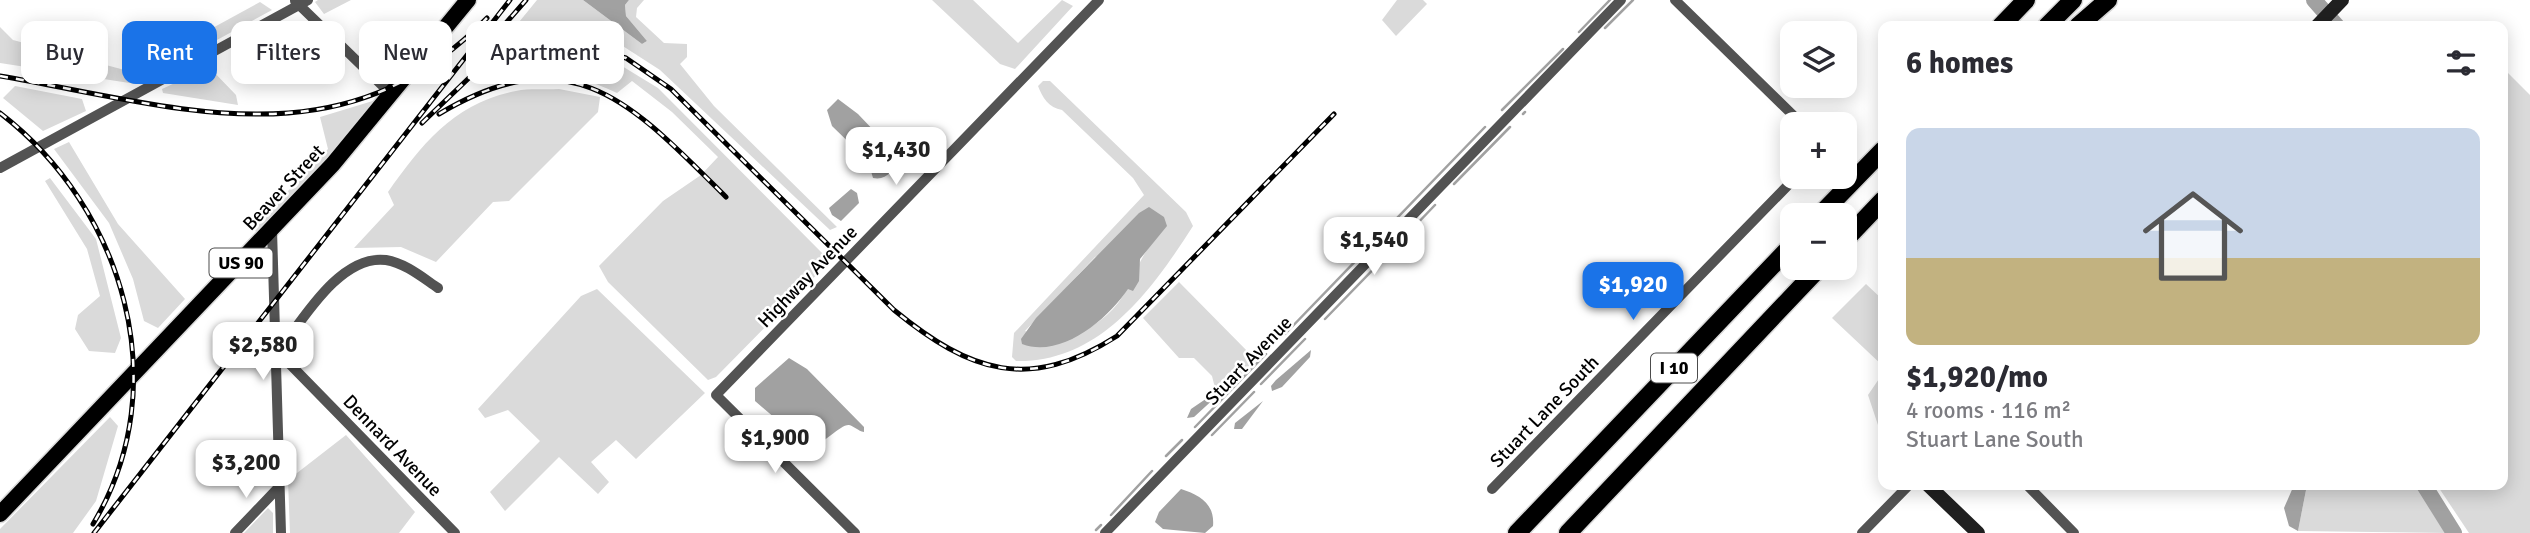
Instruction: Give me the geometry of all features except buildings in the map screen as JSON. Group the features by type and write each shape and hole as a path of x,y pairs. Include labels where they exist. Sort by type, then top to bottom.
{"highway":[{"path":"2004,21 2019,0"},
{"path":"2005,21 2026,0"},
{"path":"2053,21 2073,0"},
{"path":"2084,21 2108,0"},
{"path":"1832,203 1878,155"},
{"path":"1857,227 1878,205"},
{"name":"I 10","path":"1517,533 1780,258"},
{"name":"I 10","path":"1568,533 1808,280"}],"main road":[{"name":"Beaver Street","path":"0,514 272,230 392,96 468,0"}],"street":[{"name":"Highway Avenue","path":"855,533 716,395 1099,0"},
{"name":"Stuart Avenue","path":"1105,533 1621,0"},
{"path":"1675,0 1790,112"},
{"path":"2322,21 2342,0"},
{"path":"0,168 301,2 392,96"},
{"name":"Stuart Lane South","path":"1493,489 1784,189"},
{"path":"272,230 278,352 281,533"},
{"path":"278,352 335,280 352,267 386,260 409,269 438,288"},
{"name":"Dennard Avenue","path":"278,352 455,533"},
{"path":"235,533 279,488"},
{"path":"1862,533 1904,490"},
{"path":"1933,490 1978,533"},
{"path":"2032,490 2074,533"}],"shaded area":[{"path":"351,0 324,14 315,2"},
{"path":"537,0 583,0 611,21 520,21"},
{"path":"583,0 629,0 625,5 626,16 647,41 642,44 624,31 624,21 611,21"},
{"path":"629,0 644,0 637,8 636,17 664,43 687,44 687,57 680,64 714,106 837,227 830,230 660,70 624,47 624,31 642,44 647,41 626,16 625,5"},
{"path":"932,0 973,0 1018,43 1062,0 1073,6 1015,69 1000,64"},
{"path":"1397,0 1423,0 1427,4 1396,36 1382,20"},
{"path":"260,2 272,10 252,21 231,21 231,32 217,40 217,26"},
{"path":"0,27 13,40 21,42 21,66 0,63"},
{"path":"108,66 122,69 122,82 108,80"},
{"path":"624,67 658,88 830,261 716,377 708,380 608,282 599,266 663,201 701,175 718,157 672,112 632,81 617,93 595,84 624,84"},
{"path":"2508,73 2530,95 2530,533 2469,533 2440,490 2508,490"},
{"path":"217,75 236,95 238,105 163,93 162,89 173,84 217,84"},
{"path":"1043,81 1050,81 1186,212 1193,226 1141,297 1121,318 1098,336 1073,350 1046,358 1016,361 1012,357 1014,333 1144,195 1133,178 1062,110 1047,101 1038,86","holes":["1159,235 1120,301 1094,325 1058,344 1025,331 1095,257"]},
{"path":"15,86 82,99 86,111 43,131 3,98"},
{"path":"559,89 600,97 598,112 509,201 493,202 436,262 401,247 354,248 394,205 388,192 414,158 427,142 457,116 475,105 516,91"},
{"path":"838,99 858,114 898,156 900,160 886,176 873,178 868,161 832,126 827,110"},
{"path":"376,100 334,153 260,232 251,230 328,149 320,117"},
{"path":"69,142 118,224 185,299 158,328 144,321 133,279 109,223 54,149"},
{"path":"50,178 96,239 121,338 115,353 89,351 75,329 78,315 100,296 87,249 45,181"},
{"path":"851,189 857,193 859,203 841,221 832,215 829,208"},
{"path":"1149,207 1164,217 1167,226 1140,259 1139,281 1133,291 1128,289 1096,324 1067,341 1037,347 1022,344 1021,339 1036,318 1139,213"},
{"path":"1179,282 1255,359 1224,394 1216,392 1212,376 1194,358 1179,358 1143,318"},
{"path":"1866,284 1878,295 1878,361 1832,318"},
{"path":"597,289 705,393 636,459 616,440 591,462 609,482 598,494 559,457 505,511 490,492 540,441 508,410 485,418 478,409 581,296"},
{"path":"1311,350 1310,357 1282,387 1272,391 1271,386 1276,380"},
{"path":"789,358 807,369 864,427 864,432 849,425 810,448 755,401 755,388"},
{"path":"1878,380 1878,425 1868,395"},
{"path":"1216,392 1217,396 1194,417 1187,418 1191,409"},
{"path":"1263,401 1242,429 1234,429 1235,423"},
{"path":"110,417 118,426 96,501 73,533 0,533 0,529"},
{"path":"346,435 415,512 399,533 290,533 288,480"},
{"path":"1181,489 1194,494 1209,506 1213,526 1205,533 1163,529 1155,522 1159,512"},
{"path":"2292,490 2306,490 2298,531 2289,526 2284,508"},
{"path":"2306,490 2419,490 2448,533 2298,531"},
{"path":"268,508 273,513 273,533 244,533"}],"waterway":[{"path":"1579,32 1610,0"},
{"path":"1605,28 1633,0"},
{"path":"2314,0 2333,21"},
{"path":"1502,110 1563,49"},
{"path":"1285,334 1485,127"},
{"path":"1454,184 1510,127"},
{"path":"1413,228 1435,205"},
{"path":"1325,319 1393,249"},
{"path":"1261,384 1305,339"},
{"path":"1195,427 1266,354"},
{"path":"1212,435 1254,392"},
{"path":"1166,456 1182,440"},
{"path":"1111,515 1152,471"},
{"path":"2427,490 2454,533"},
{"path":"1096,530 1101,525"}],"railway":[{"path":"94,533 510,0"},
{"path":"508,21 526,0"},
{"path":"0,76 131,101 195,110 256,114 316,110 375,94 432,64 487,18"},
{"path":"422,123 471,76 515,52 536,47 576,45 626,58 671,89 894,310 922,332 975,361 1001,368 1028,369 1056,364 1085,354 1117,336 1334,114"},
{"path":"439,114 486,91 527,80 564,81 598,91 630,109 661,134 726,197"},
{"path":"0,113 43,152 78,197 106,248 124,302 133,358 131,414 118,470 93,524"}]}
